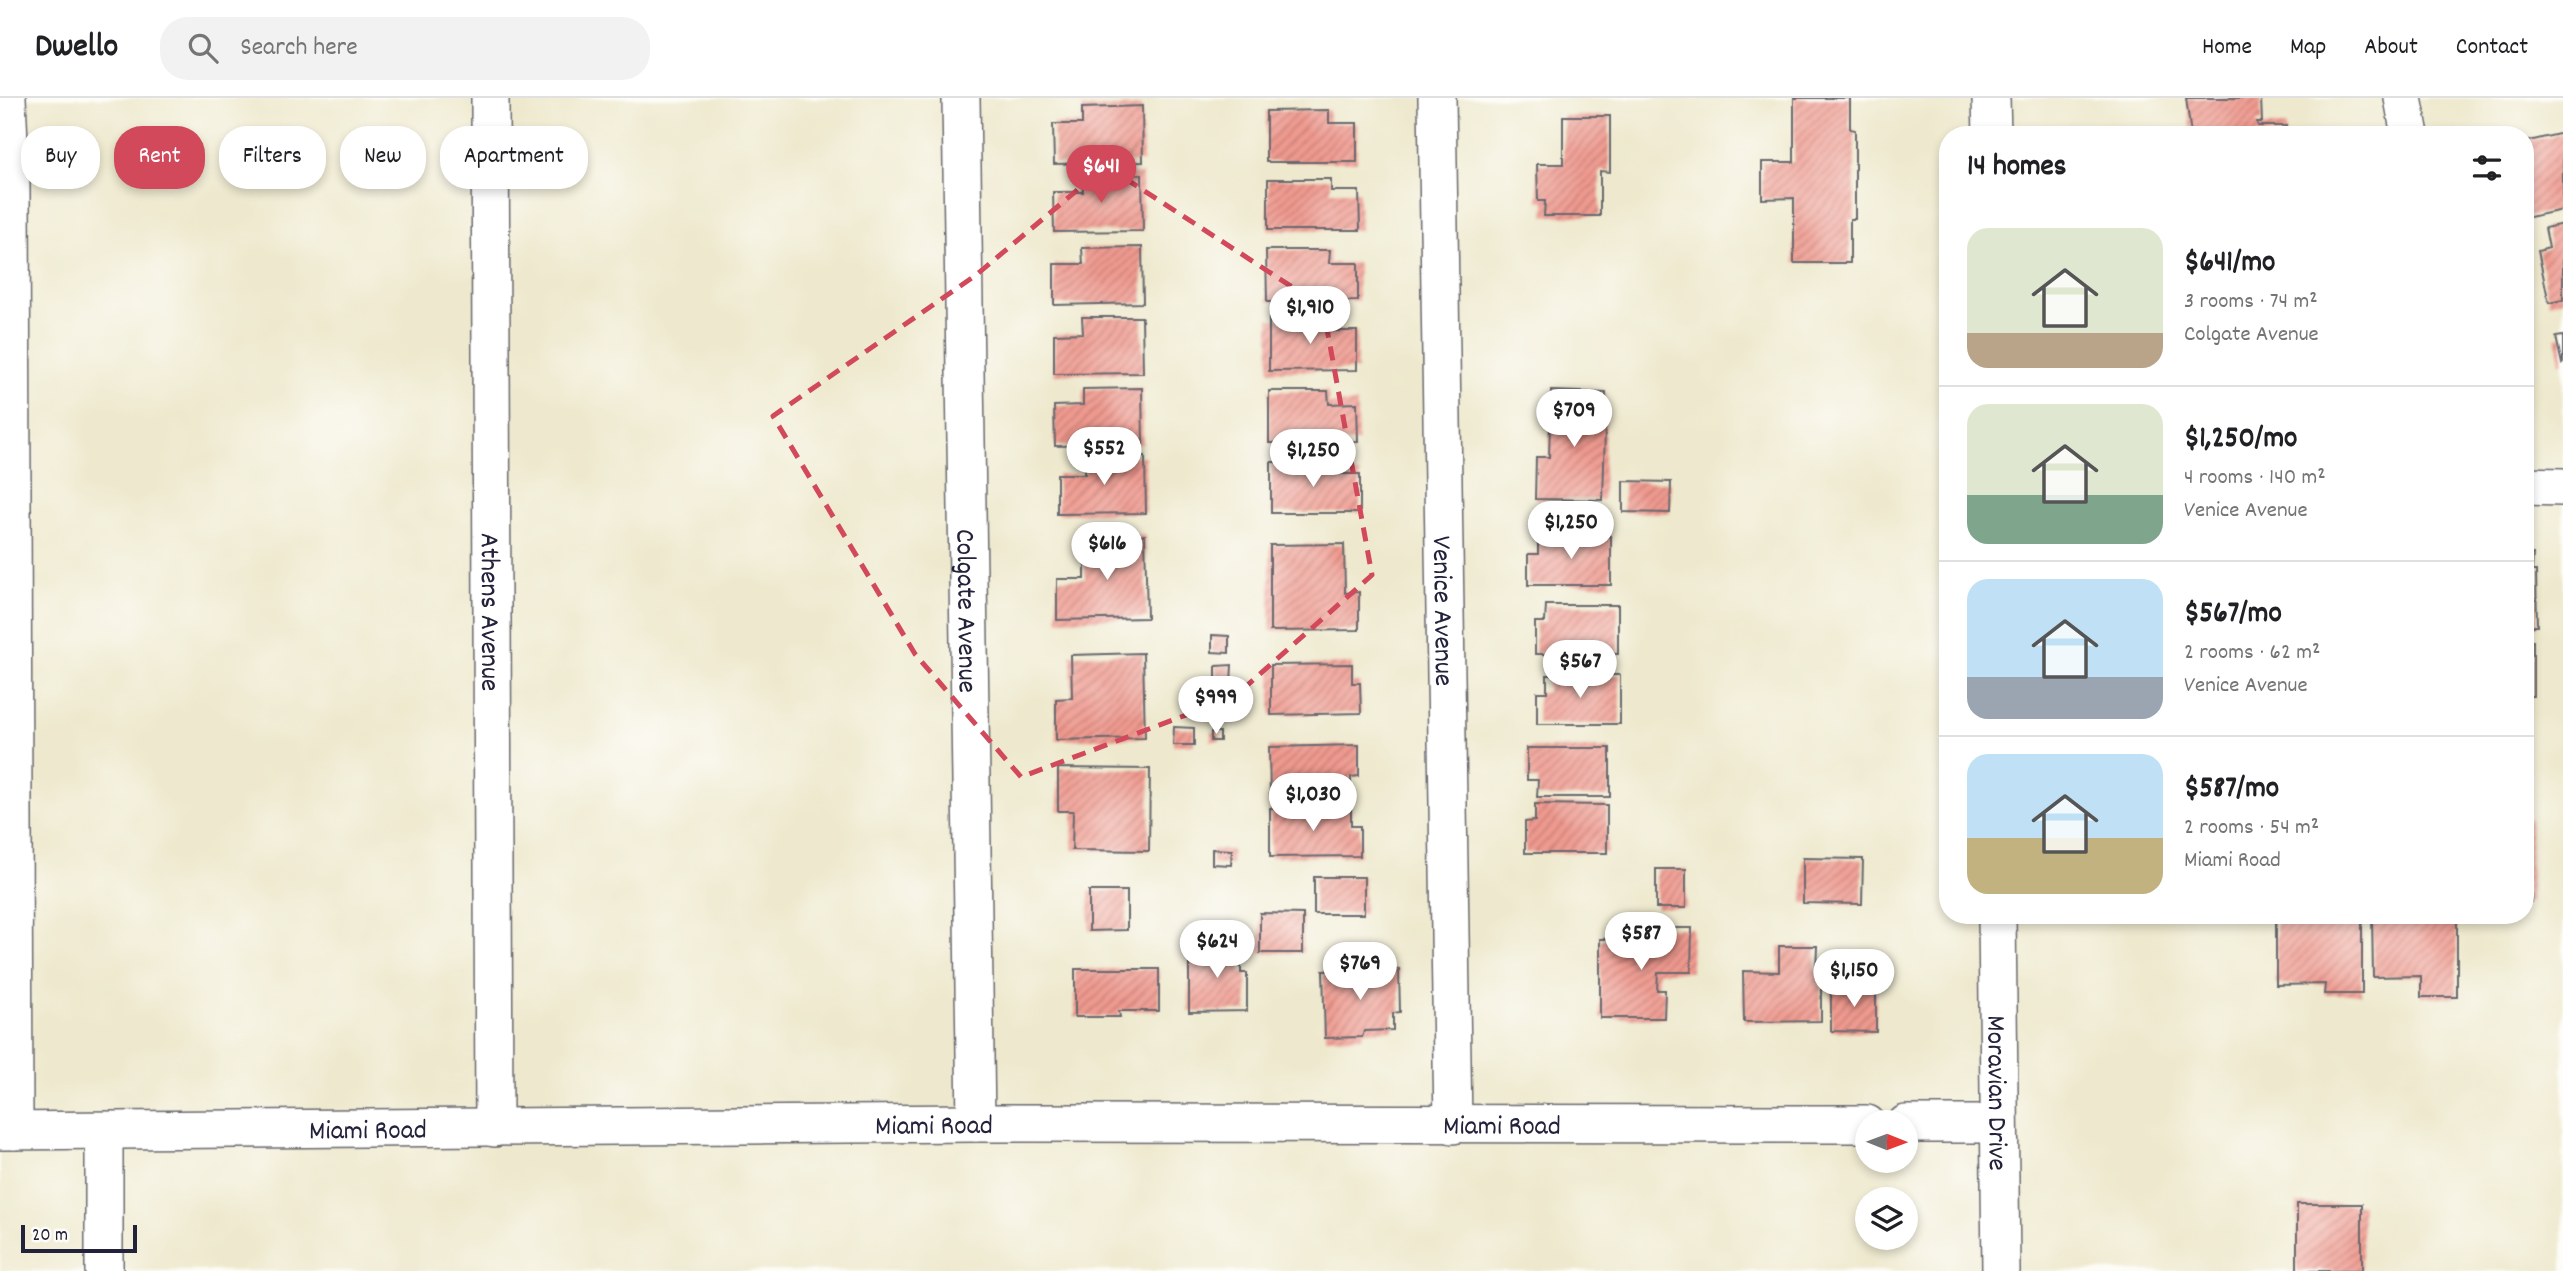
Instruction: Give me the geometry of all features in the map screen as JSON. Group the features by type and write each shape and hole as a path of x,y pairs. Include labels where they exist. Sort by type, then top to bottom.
{"street":[{"path":"7,98 11,200 7,1131"},
{"name":"Athens Avenue","path":"490,98 494,1128"},
{"name":"Colgate Avenue","path":"961,98 976,1123"},
{"name":"Venice Avenue","path":"1437,98 1453,1125"},
{"path":"1991,98 1992,126"},
{"path":"2403,98 2408,126"},
{"path":"2534,486 2563,487"},
{"name":"Moravian Drive","path":"1997,924 2001,1271"},
{"name":"Miami Road","path":"7,1131 976,1123 1855,1124"},
{"path":"1918,1124 1998,1124"},
{"path":"104,1131 104,1271"}],"highlighted area":[{"path":"1106,166 1323,307 1372,575 1234,697 1021,777 915,654 773,416 976,275"}],"building":[{"path":"1794,98 1850,98 1850,129 1855,130 1855,219 1850,219 1850,263 1794,263 1794,198 1762,199 1762,162 1794,162"},
{"path":"2186,98 2261,98 2262,122 2257,122 2258,126 2190,126"},
{"path":"1142,106 1143,162 1054,164 1053,124 1082,124 1082,108"},
{"path":"1329,110 1329,123 1357,123 1357,162 1266,162 1266,111"},
{"path":"1563,116 1610,116 1610,172 1600,171 1600,216 1544,216 1545,201 1538,201 1537,164 1563,164"},
{"path":"2563,133 2563,210 2534,216 2534,140"},
{"path":"1142,174 1143,231 1054,232 1053,192 1083,192 1082,176"},
{"path":"1268,179 1331,179 1331,191 1359,191 1360,230 1268,230"},
{"path":"2563,224 2563,300 2549,303 2538,251 2549,248 2545,228"},
{"path":"1142,247 1143,303 1054,305 1054,264 1083,264 1082,248"},
{"path":"1266,250 1330,250 1329,263 1358,263 1358,301 1267,302"},
{"path":"1082,317 1142,317 1143,373 1054,374 1054,334 1083,333"},
{"path":"1269,319 1328,319 1329,331 1357,331 1357,370 1269,371"},
{"path":"2563,336 2563,363 2562,364 2556,337"},
{"path":"1142,388 1143,444 1055,446 1054,406 1083,405 1083,389"},
{"path":"1269,391 1328,391 1329,404 1357,403 1358,442 1269,443"},
{"path":"1551,391 1606,393 1603,500 1535,499 1536,457 1549,457"},
{"path":"1145,456 1146,513 1057,514 1057,474 1085,474 1085,458"},
{"path":"1271,462 1331,462 1331,474 1360,474 1360,513 1271,513"},
{"path":"1623,481 1671,482 1670,513 1623,512"},
{"path":"1145,535 1147,618 1057,620 1057,579 1085,579 1085,537"},
{"path":"1538,536 1611,536 1611,585 1528,585 1528,554 1538,554"},
{"path":"1344,544 1345,593 1359,592 1359,630 1270,631 1270,545"},
{"path":"2534,571 2536,571 2537,626 2534,626"},
{"path":"1546,605 1618,605 1618,654 1535,654 1535,622 1545,622"},
{"path":"1212,635 1229,636 1229,653 1212,652"},
{"path":"1143,653 1145,738 1056,740 1056,699 1072,698 1071,655"},
{"path":"1352,664 1352,683 1360,683 1361,713 1271,715 1271,665"},
{"path":"1232,665 1231,683 1216,683 1216,666"},
{"path":"1547,675 1620,675 1620,724 1537,724 1537,692 1547,692"},
{"path":"1174,727 1194,728 1194,745 1173,745"},
{"path":"1211,732 1220,732 1220,741 1211,741"},
{"path":"1359,745 1359,776 1351,777 1351,795 1270,796 1269,747"},
{"path":"1527,748 1610,748 1610,797 1537,797 1538,780 1527,780"},
{"path":"1058,768 1150,769 1149,851 1072,850 1073,811 1058,811"},
{"path":"1535,804 1607,805 1607,853 1525,853 1525,822 1535,821"},
{"path":"1351,807 1351,826 1360,826 1360,856 1270,857 1270,808"},
{"path":"1212,849 1232,850 1231,865 1212,864"},
{"path":"1803,858 1863,859 1862,904 1803,903"},
{"path":"1656,869 1686,869 1686,908 1656,908"},
{"path":"1314,877 1364,877 1364,914 1314,914"},
{"path":"1089,891 1127,891 1127,930 1089,931"},
{"path":"1260,913 1303,914 1303,953 1260,953"},
{"path":"2276,924 2362,924 2362,994 2324,994 2325,984 2276,985"},
{"path":"2372,924 2457,924 2457,997 2421,997 2421,976 2373,977"},
{"path":"1652,928 1692,928 1691,972 1658,972 1657,990 1665,990 1664,1018 1600,1018 1600,939 1652,939"},
{"path":"1779,946 1817,946 1816,971 1821,971 1821,1021 1744,1022 1743,971 1779,972"},
{"path":"1189,947 1241,947 1241,973 1247,973 1247,1011 1189,1012"},
{"path":"1075,969 1159,969 1159,1011 1119,1011 1120,1017 1075,1017"},
{"path":"1399,969 1400,1012 1393,1013 1393,1030 1364,1031 1362,1037 1325,1038 1323,971"},
{"path":"1831,986 1876,987 1876,1032 1831,1031"},
{"path":"2297,1204 2362,1204 2362,1271 2297,1271"}]}
